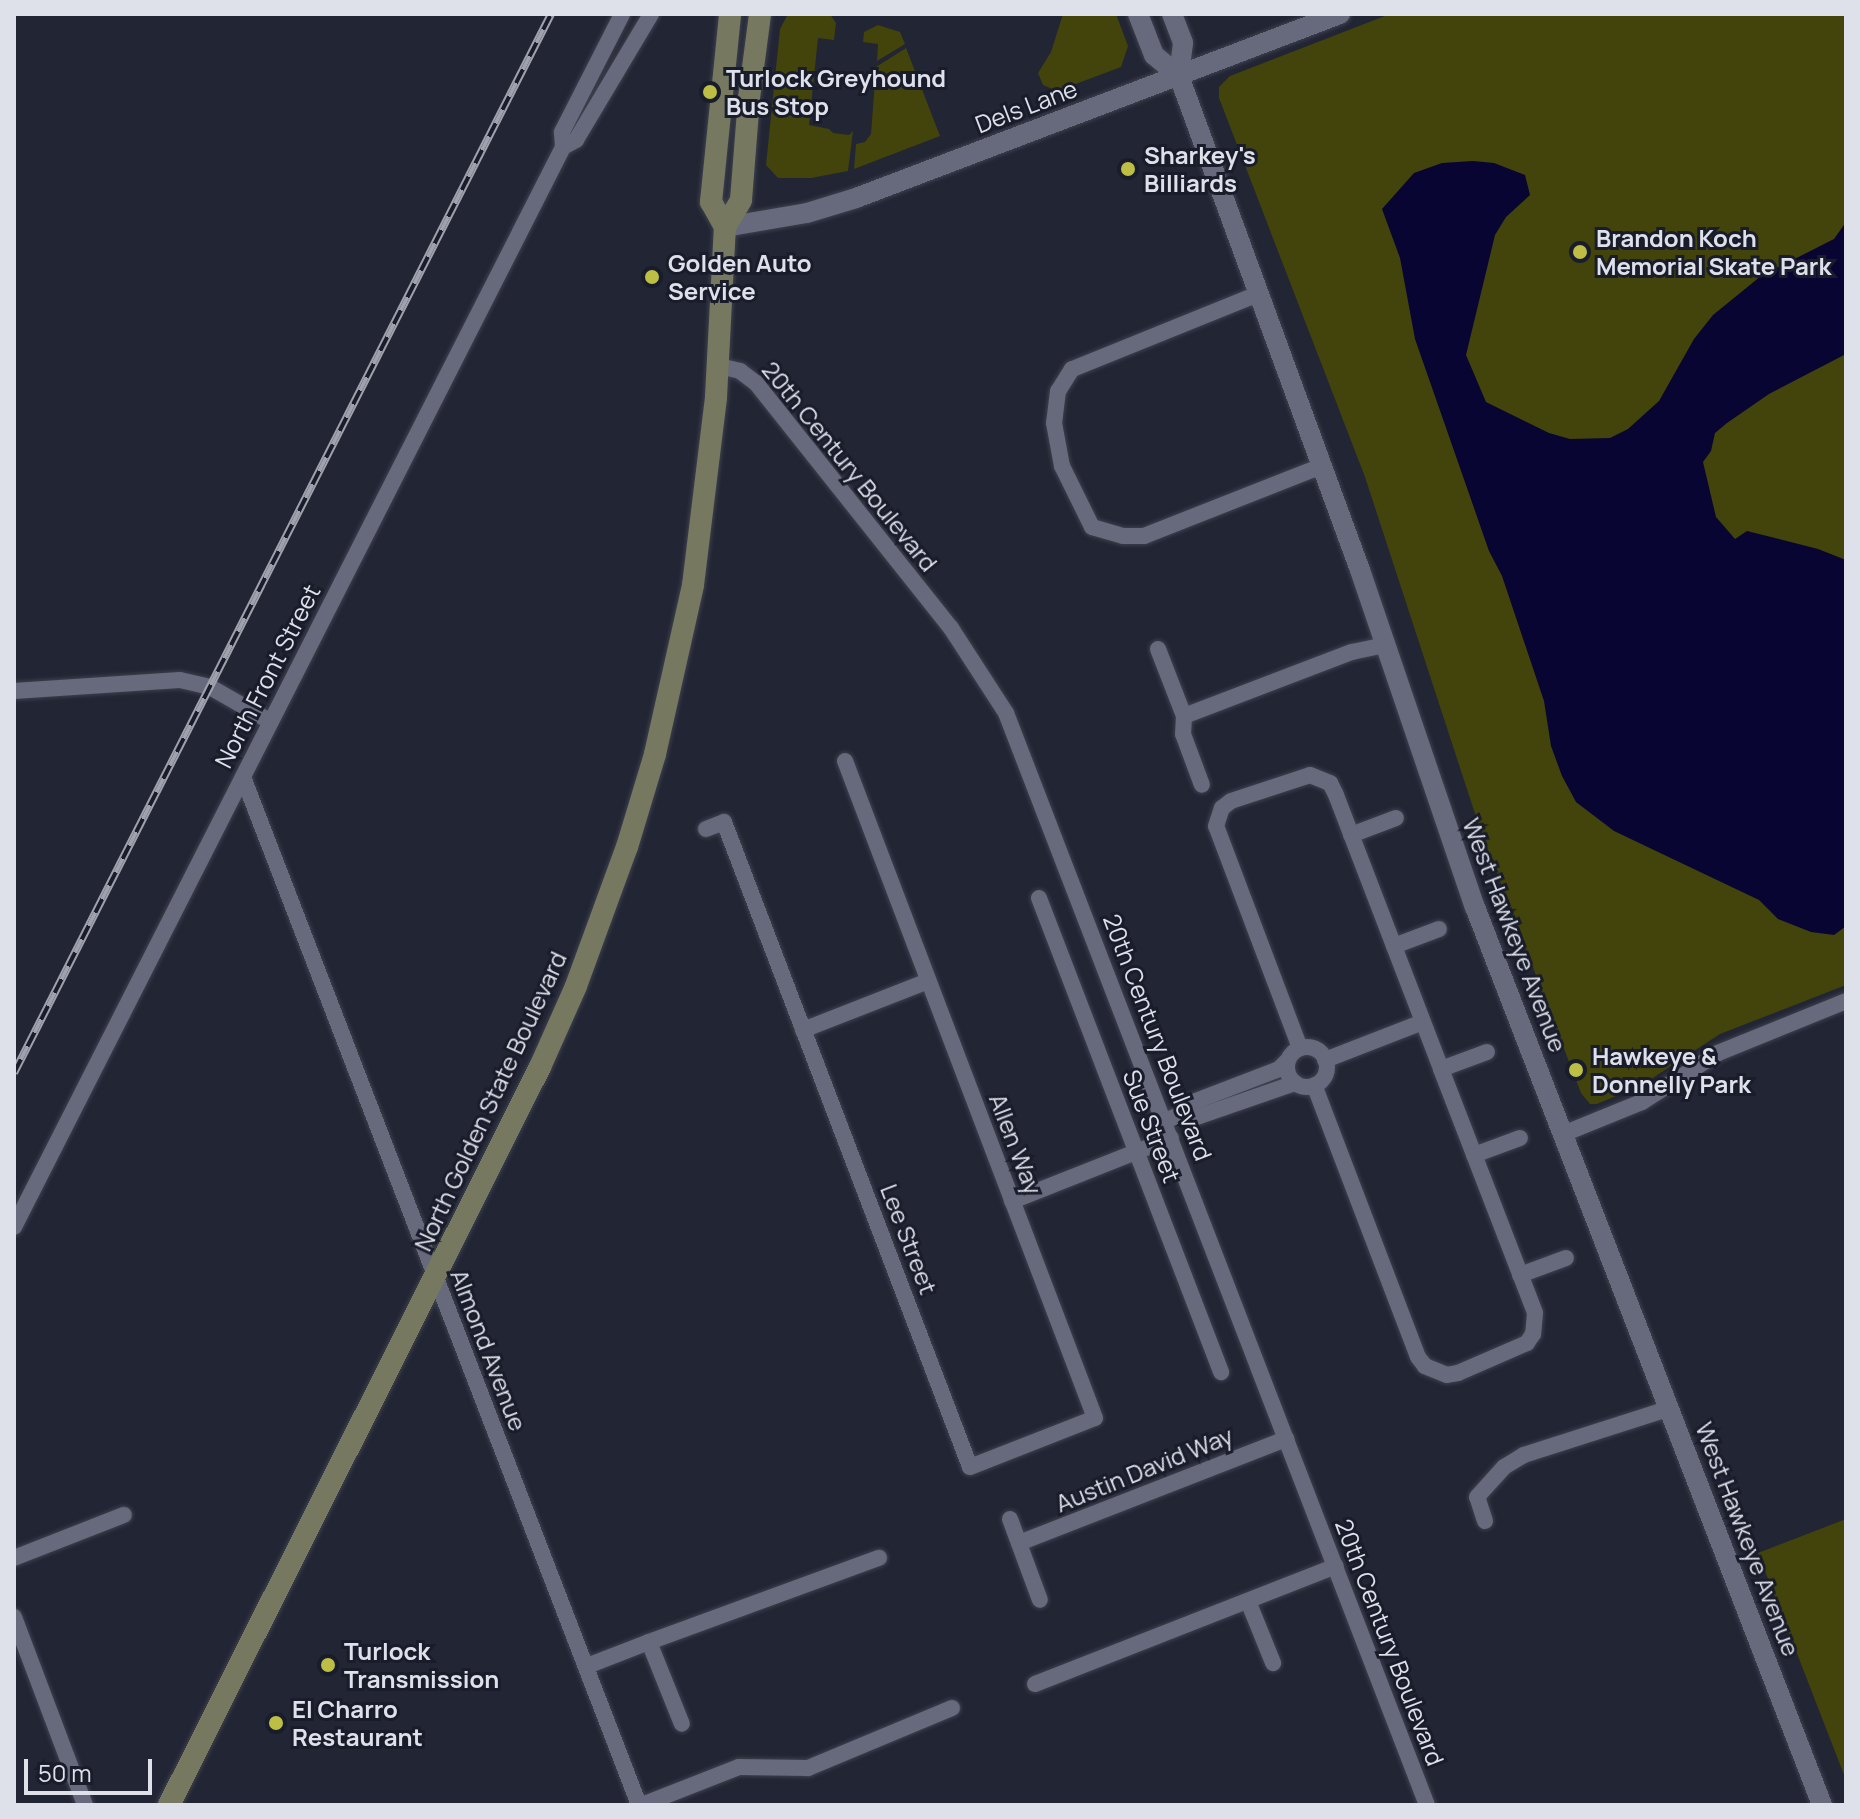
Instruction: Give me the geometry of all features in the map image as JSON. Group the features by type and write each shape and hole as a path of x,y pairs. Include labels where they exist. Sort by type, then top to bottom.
{"main road":[{"name":"North Golden State Boulevard","path":"725,227 711,202 729,14"},
{"name":"North Golden State Boulevard","path":"169,1805 540,1067 576,986 641,802 676,669 693,585 719,366 725,227 741,200 749,98 760,14"}],"street":[{"name":"North Front Street","path":"14,1227 563,147 562,132 622,14"},
{"name":"North Front Street","path":"563,147 576,140 651,14"},
{"name":"West Hawkeye Avenue","path":"1138,14 1154,55 1179,76"},
{"name":"West Hawkeye Avenue","path":"1172,14 1183,43 1179,76 1386,645 1475,907 1822,1805"},
{"name":"Dels Lane","path":"725,227 780,219 845,202 1340,14"},
{"path":"1258,294 1072,369 1058,391 1054,423 1062,466 1092,527 1123,536 1144,536 1322,466"},
{"name":"20th Century Boulevard","path":"719,366 740,371 756,383 951,628 995,694 1015,734 1172,1118 1171,1138 1427,1805"},
{"path":"1184,716 1352,652 1386,645"},
{"path":"1158,649 1184,716 1183,734 1202,785"},
{"path":"14,691 180,680 210,687 271,722"},
{"name":"Allen Way","path":"845,761 1095,1418 970,1467"},
{"path":"1300,1048 1218,835 1218,816 1231,801 1310,775 1330,783 1535,1313 1533,1334 1527,1343 1458,1373 1447,1375 1425,1366 1418,1357 1314,1085"},
{"name":"Almond Avenue","path":"243,777 641,1805"},
{"path":"1351,835 1396,818"},
{"name":"Lee Street","path":"706,829 724,822 970,1467"},
{"name":"Sue Street","path":"1039,898 1221,1372"},
{"path":"1394,946 1439,929"},
{"path":"803,1030 928,981"},
{"path":"1563,1134 1642,1102 1718,1053 1846,1001"},
{"path":"1325,1060 1423,1022"},
{"path":"1172,1118 1188,1104 1279,1069 1300,1048"},
{"path":"1172,1118 1194,1118 1295,1083 1314,1085 1323,1078 1325,1060 1318,1050 1300,1048"},
{"path":"1441,1069 1487,1052"},
{"path":"1287,1061 1288,1074 1295,1083"},
{"path":"1012,1201 1171,1138"},
{"path":"1474,1155 1520,1138"},
{"path":"1520,1275 1566,1258"},
{"path":"1485,1521 1477,1497 1504,1467 1524,1455 1670,1408"},
{"name":"Austin David Way","path":"1019,1543 1286,1439"},
{"path":"14,1558 124,1515"},
{"path":"1010,1519 1040,1600"},
{"path":"587,1666 879,1558"},
{"path":"1035,1684 1336,1566"},
{"path":"1248,1601 1273,1663"},
{"path":"14,1617 85,1805"},
{"path":"649,1642 682,1724"},
{"path":"641,1805 739,1767 808,1768 952,1708"}],"shaded area":[{"path":"788,14 830,14 836,23 834,40 818,38 809,125 829,129 833,133 849,135 853,131 848,171 811,178 778,178 766,165 780,29"},
{"path":"1063,14 1116,14 1128,46 1121,67 1057,91 1043,85 1038,73 1051,52"},
{"path":"1390,14 1846,14 1846,985 1720,1034 1642,1085 1597,1104 1590,1104 1581,1093 1480,829 1365,477 1219,98 1219,87 1230,76"},
{"path":"878,25 900,32 905,44 877,61 878,44 863,42 864,32"},
{"path":"906,48 940,136 854,169 856,144 865,142 871,134 876,67"},
{"path":"1442,163 1494,163 1525,175 1530,195 1506,217 1495,235 1466,355 1486,402 1549,433 1570,439 1610,438 1628,429 1659,401 1694,339 1713,315 1761,276 1834,239 1846,222 1846,354 1769,394 1727,423 1715,433 1711,451 1703,462 1716,517 1735,539 1747,531 1818,549 1846,560 1846,926 1834,935 1811,932 1778,919 1759,900 1614,831 1576,802 1562,776 1551,746 1544,701 1502,576 1489,551 1415,339 1400,258 1382,209 1414,173"},
{"path":"1846,1519 1846,1780 1758,1553"}],"railway":[{"path":"14,1073 551,14"}],"place":[{"name":"Turlock Greyhound Bus Stop","path":"710,92"},
{"name":"Sharkey's Billiards","path":"1128,169"},
{"name":"Brandon Koch Memorial Skate Park","path":"1580,252"},
{"name":"Golden Auto Service","path":"652,277"},
{"name":"Hawkeye & Donnelly Park","path":"1576,1070"},
{"name":"Turlock Transmission","path":"328,1665"},
{"name":"El Charro Restaurant","path":"276,1723"}]}
